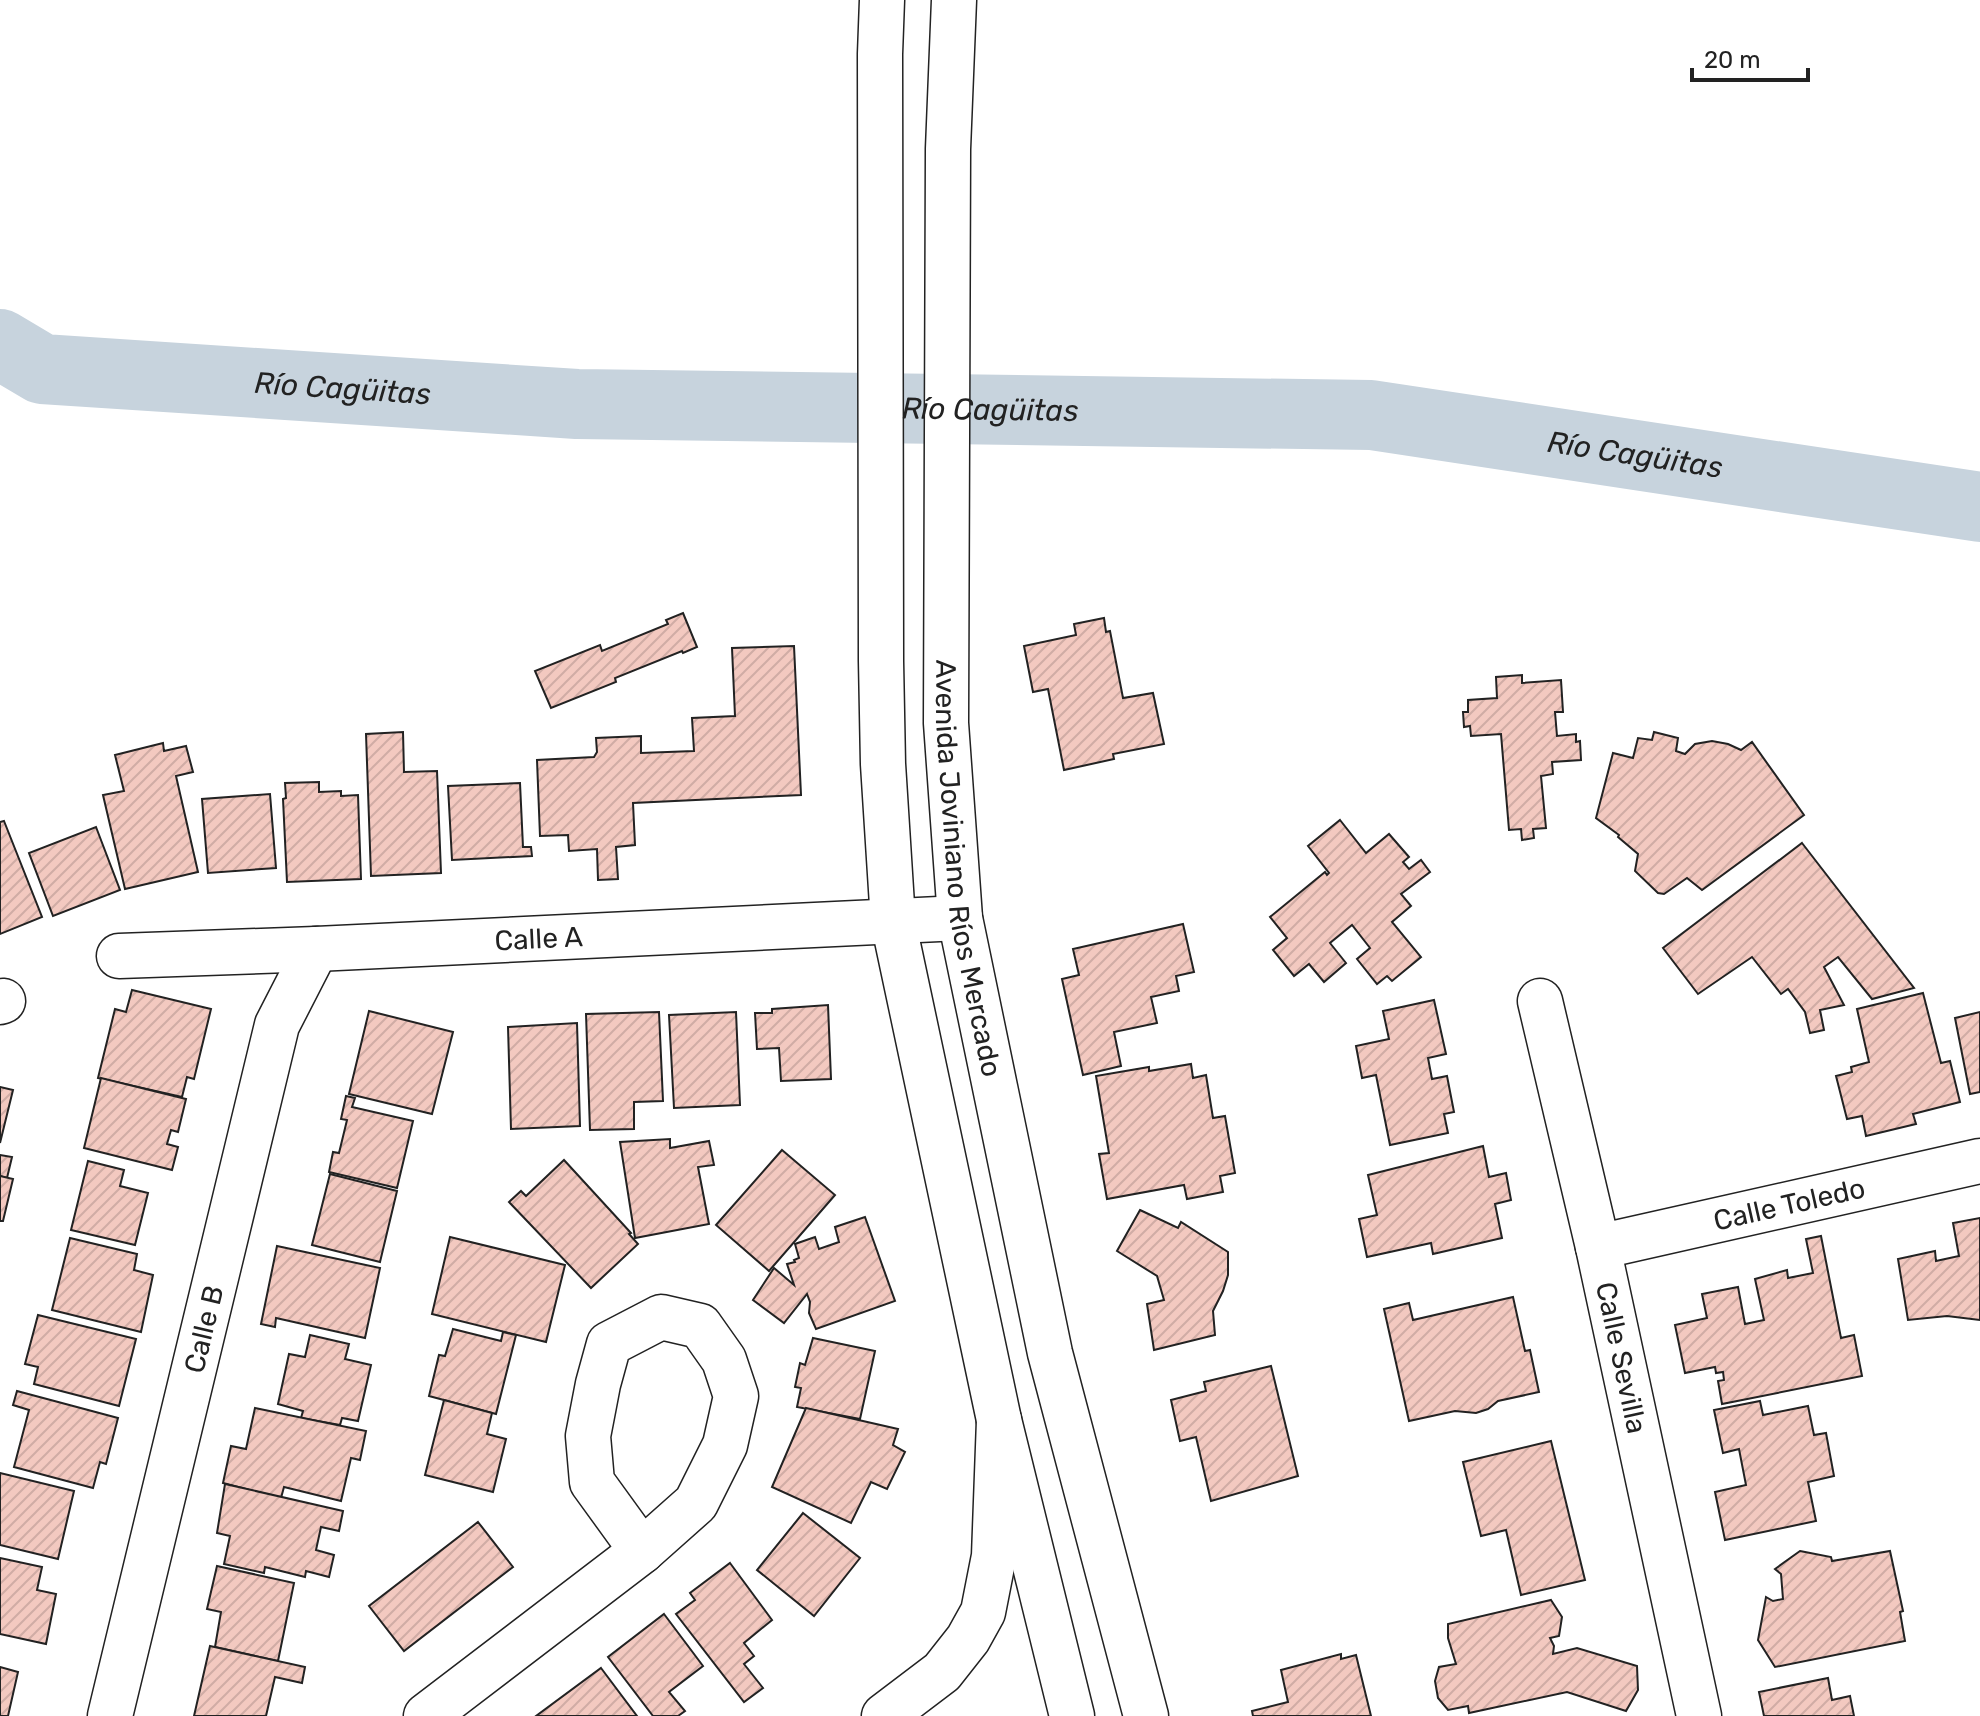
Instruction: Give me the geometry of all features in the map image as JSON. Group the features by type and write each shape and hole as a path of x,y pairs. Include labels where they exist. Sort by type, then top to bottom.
{"main road":[{"path":"882,0 881,661 883,764 893,921 999,1420 1072,1716"},
{"name":"Avenida Joviniano Ríos Mercado","path":"954,0 948,149 946,723 960,918 1050,1353 1146,1716"},
{"name":"Calle A","path":"119,956 960,918"},
{"name":"Calle B","path":"110,1716 277,1025 316,949"},
{"name":"Calle Sevilla","path":"1540,1001 1598,1247 1699,1716"},
{"name":"Calle Toledo","path":"1598,1247 1980,1161"},
{"path":"426,1716 642,1551 696,1503 725,1445 736,1396 724,1360 700,1326 661,1317 609,1344 588,1436 592,1482 642,1551"},
{"path":"884,1716 942,1672 968,1639 983,1612 994,1556 999,1420"}],"building":[{"path":"683,613 697,647 615,678 616,682 551,708 535,671 600,645 602,651 668,624 666,620"},
{"path":"1104,618 1106,632 1110,631 1123,698 1153,693 1164,744 1113,754 1114,759 1064,770 1048,689 1033,692 1024,646 1076,635 1074,624"},
{"path":"794,646 801,795 633,803 635,845 616,847 618,879 598,880 597,849 569,851 568,835 540,836 537,760 594,757 597,752 596,738 641,736 641,753 694,751 692,718 735,716 732,648"},
{"path":"1522,675 1522,683 1561,680 1563,712 1555,712 1557,736 1576,734 1576,742 1580,741 1581,760 1552,762 1553,774 1541,776 1546,828 1533,829 1534,838 1522,840 1521,829 1509,830 1501,734 1471,736 1470,726 1464,727 1463,712 1468,712 1468,700 1497,698 1496,677"},
{"path":"403,732 404,772 437,771 441,873 371,876 366,734"},
{"path":"1654,732 1678,738 1676,751 1685,754 1695,744 1712,741 1741,750 1752,742 1804,815 1702,890 1687,878 1664,894 1658,893 1635,871 1638,854 1596,818 1613,753 1633,758 1638,738 1652,740"},
{"path":"163,743 164,751 186,746 193,772 176,776 198,872 125,889 103,795 124,791 115,755"},
{"path":"319,782 319,792 341,791 341,796 358,795 361,879 287,882 285,783"},
{"path":"520,783 523,847 531,847 532,856 452,860 448,786"},
{"path":"270,794 276,868 208,873 202,799"},
{"path":"1340,820 1366,853 1389,834 1409,857 1403,862 1409,869 1421,860 1430,872 1401,894 1411,906 1392,922 1421,957 1392,981 1387,976 1377,984 1357,959 1370,948 1352,925 1330,943 1346,963 1324,982 1309,964 1294,976 1273,950 1287,938 1270,917 1325,872 1327,875 1329,873 1308,846"},
{"path":"4,821 42,917 0,934 0,822"},
{"path":"96,827 120,890 53,916 29,853"},
{"path":"1802,843 1914,988 1872,999 1838,957 1824,967 1844,1005 1820,1010 1824,1030 1810,1033 1805,1012 1788,989 1781,994 1752,957 1698,994 1663,948"},
{"path":"1183,924 1194,972 1176,976 1179,991 1151,997 1157,1023 1114,1032 1121,1066 1083,1075 1062,979 1079,975 1073,949"},
{"path":"132,990 211,1009 194,1079 187,1077 182,1097 98,1078 115,1009 126,1012"},
{"path":"1923,993 1941,1063 1950,1061 1960,1102 1913,1114 1916,1124 1866,1136 1862,1116 1847,1119 1836,1076 1852,1072 1851,1067 1869,1062 1857,1009"},
{"path":"1434,1000 1446,1054 1428,1058 1432,1079 1447,1076 1454,1112 1444,1114 1448,1133 1390,1145 1376,1075 1362,1078 1356,1046 1389,1039 1383,1011"},
{"path":"828,1005 831,1079 781,1081 779,1048 757,1049 755,1013"},
{"path":"369,1011 453,1032 432,1114 349,1094"},
{"path":"659,1012 663,1101 634,1102 634,1129 590,1130 586,1014"},
{"path":"736,1012 740,1105 674,1108 669,1015"},
{"path":"1980,1012 1980,1092 1970,1094 1955,1018"},
{"path":"577,1023 580,1126 511,1129 508,1027"},
{"path":"1191,1064 1193,1078 1206,1075 1213,1118 1225,1116 1235,1173 1220,1176 1223,1192 1187,1199 1184,1185 1107,1199 1099,1154 1109,1153 1096,1076"},
{"path":"101,1078 186,1099 178,1132 171,1130 167,1144 178,1147 172,1170 84,1148"},
{"path":"0,1087 13,1090 0,1143"},
{"path":"346,1096 355,1098 352,1107 413,1121 397,1188 329,1172 333,1152 339,1153 347,1120 341,1119"},
{"path":"670,1139 670,1148 709,1141 714,1165 698,1167 709,1224 635,1238 620,1142"},
{"path":"1483,1146 1489,1177 1506,1173 1511,1200 1495,1204 1502,1238 1433,1254 1431,1243 1367,1257 1359,1219 1377,1215 1368,1175"},
{"path":"782,1150 835,1195 769,1271 716,1225"},
{"path":"0,1155 12,1157 7,1178 0,1176"},
{"path":"564,1160 638,1244 591,1288 509,1202 521,1191 526,1196"},
{"path":"88,1161 124,1170 120,1186 148,1193 135,1245 71,1230"},
{"path":"330,1174 397,1191 380,1262 312,1245"},
{"path":"0,1176 13,1179 3,1221 0,1221"},
{"path":"1140,1210 1178,1228 1181,1222 1228,1252 1228,1275 1213,1311 1215,1335 1154,1350 1147,1304 1164,1300 1157,1276 1117,1251"},
{"path":"865,1217 895,1301 816,1329 809,1313 807,1294 784,1323 753,1300 774,1268 794,1285 787,1264 799,1258 795,1244 815,1237 819,1249 839,1242 835,1227"},
{"path":"1980,1218 1980,1320 1947,1316 1908,1320 1898,1259 1935,1251 1936,1261 1959,1256 1953,1223"},
{"path":"1821,1236 1841,1338 1854,1335 1862,1376 1722,1404 1718,1381 1724,1380 1723,1372 1716,1373 1715,1367 1685,1373 1675,1325 1707,1318 1702,1294 1738,1287 1745,1324 1764,1320 1755,1279 1787,1270 1788,1278 1813,1273 1806,1239"},
{"path":"450,1237 565,1265 546,1342 432,1314"},
{"path":"70,1238 137,1254 134,1270 153,1275 141,1332 52,1310"},
{"path":"277,1246 380,1268 365,1338 276,1318 275,1327 261,1324"},
{"path":"1513,1297 1525,1351 1530,1350 1539,1392 1498,1401 1476,1413 1455,1411 1409,1421 1384,1309 1409,1303 1413,1320"},
{"path":"38,1315 136,1339 119,1406 34,1384 38,1367 25,1364"},
{"path":"453,1329 501,1341 503,1332 516,1335 496,1414 429,1396 439,1355 445,1356"},
{"path":"310,1335 349,1344 345,1359 371,1365 358,1421 342,1418 340,1425 301,1418 303,1411 278,1404 289,1354 305,1357"},
{"path":"813,1338 875,1351 860,1419 797,1407 801,1388 795,1387 800,1363 805,1365"},
{"path":"1271,1366 1298,1476 1211,1501 1196,1437 1180,1441 1171,1400 1206,1391 1204,1382"},
{"path":"17,1391 118,1418 106,1464 100,1462 93,1488 14,1467 29,1410 13,1405"},
{"path":"444,1400 492,1413 487,1434 506,1439 493,1492 425,1475"},
{"path":"1760,1401 1763,1415 1808,1406 1814,1435 1826,1433 1834,1476 1808,1482 1816,1521 1725,1540 1715,1492 1746,1485 1739,1449 1723,1453 1714,1410"},
{"path":"255,1408 366,1431 360,1460 351,1458 341,1501 284,1487 281,1498 223,1483 231,1446 246,1449"},
{"path":"806,1408 898,1429 893,1445 905,1452 887,1489 871,1482 851,1523 772,1487"},
{"path":"1551,1441 1585,1580 1521,1595 1506,1530 1481,1536 1463,1462"},
{"path":"0,1473 74,1491 58,1559 0,1545"},
{"path":"225,1484 343,1511 339,1531 321,1527 316,1550 334,1555 329,1577 306,1571 305,1577 265,1567 264,1573 224,1564 230,1536 217,1533"},
{"path":"803,1513 860,1558 814,1616 757,1570"},
{"path":"478,1522 513,1567 404,1651 369,1606"},
{"path":"1800,1551 1831,1557 1832,1561 1890,1551 1903,1611 1900,1612 1905,1641 1775,1667 1758,1640 1766,1597 1773,1601 1783,1599 1781,1574 1775,1569"},
{"path":"0,1558 42,1567 37,1590 56,1594 46,1644 0,1634"},
{"path":"730,1563 772,1620 744,1643 754,1656 744,1664 763,1688 744,1702 676,1614 695,1600 690,1593"},
{"path":"217,1566 294,1583 278,1661 215,1647 221,1612 207,1609"},
{"path":"1551,1600 1562,1617 1559,1636 1550,1638 1554,1646 1553,1654 1577,1648 1637,1666 1638,1690 1626,1711 1567,1692 1469,1713 1468,1706 1448,1710 1438,1698 1435,1681 1439,1667 1456,1664 1448,1638 1448,1624"},
{"path":"664,1614 703,1666 669,1692 685,1711 678,1716 653,1716 608,1657"},
{"path":"210,1646 305,1667 302,1683 275,1677 266,1716 194,1716"},
{"path":"1341,1654 1341,1659 1356,1655 1371,1716 1253,1716 1252,1711 1288,1702 1281,1670"},
{"path":"0,1667 18,1672 8,1716 0,1716"},
{"path":"601,1668 637,1716 536,1716"},
{"path":"1828,1678 1832,1700 1850,1696 1854,1716 1764,1716 1759,1692"}],"waterway":[{"name":"Río Cagüitas","path":"0,344 42,369 577,404 1371,415 1980,507"}]}
